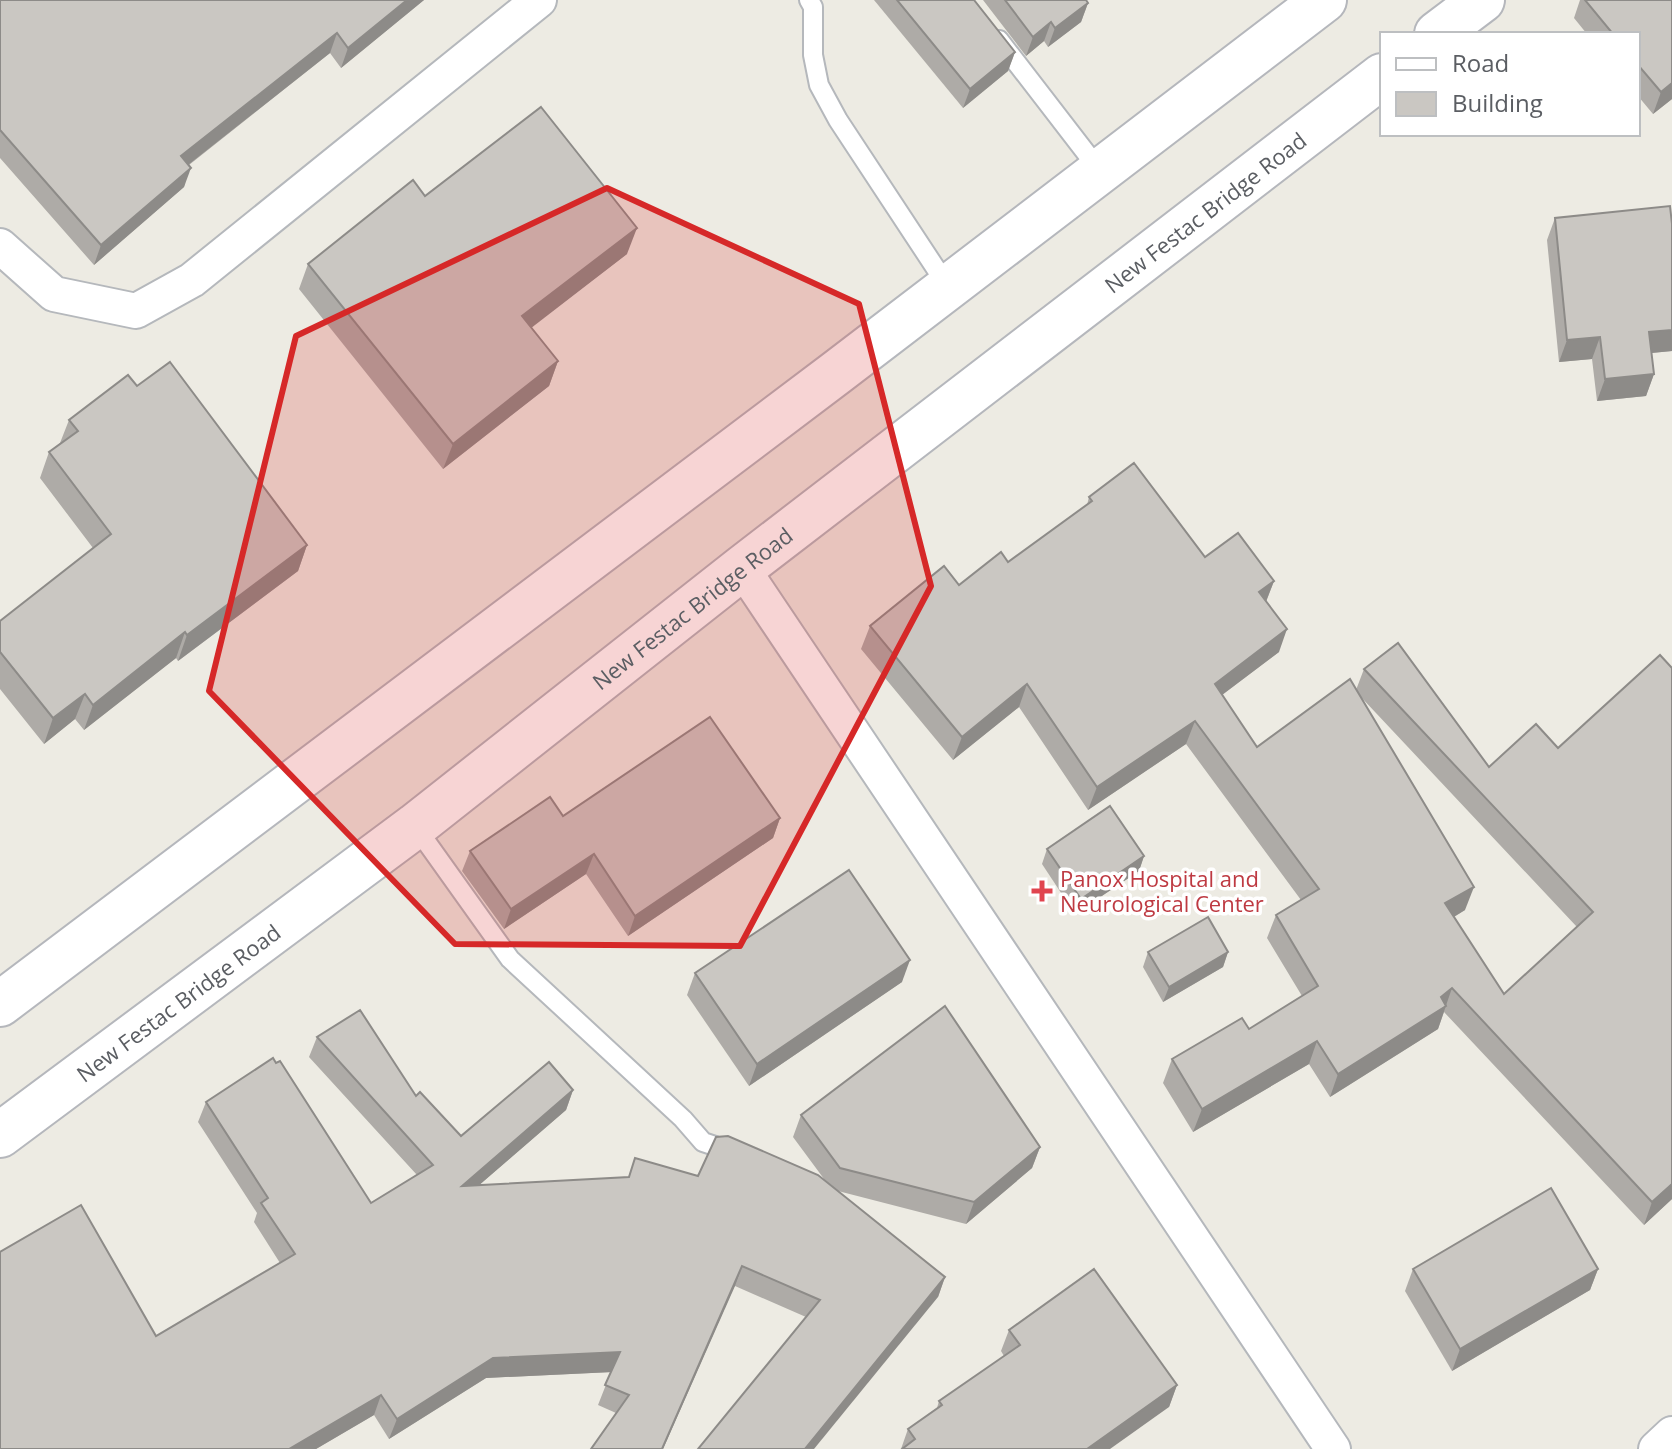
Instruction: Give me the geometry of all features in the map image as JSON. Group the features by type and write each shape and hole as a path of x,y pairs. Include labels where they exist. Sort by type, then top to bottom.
{"main road":[{"path":"0,1004 1324,0"},
{"path":"1440,32 1482,0"},
{"name":"New Festac Bridge Road","path":"0,1135 415,826 742,568 1380,78"}],"street":[{"path":"0,246 54,294 136,311 192,280 539,0"},
{"path":"742,568 1333,1449"},
{"path":"1656,1449 1672,1434"}],"lane":[{"path":"809,0 813,7 813,55 819,85 838,120 948,287"},
{"path":"987,24 1100,171"},
{"path":"415,826 510,959 683,1119 703,1142 715,1146"}],"highlighted area":[{"path":"607,188 859,304 931,586 740,946 455,944 209,691 296,336"}],"building":[{"path":"0,0 407,0 348,48 337,33 181,156 191,168 101,245 0,130"},
{"path":"897,0 974,0 1015,52 970,89"},
{"path":"1005,0 1086,0 1088,3 1055,28 1051,22 1033,37"},
{"path":"1585,0 1672,0 1672,83 1661,92 1640,67 1640,32 1611,32"},
{"path":"541,107 637,228 522,316 558,361 453,444 308,264 413,180 425,196"},
{"path":"1670,206 1672,330 1649,332 1654,374 1605,379 1600,337 1567,340 1555,218"},
{"path":"170,362 307,545 187,635 185,632 93,705 85,694 53,718 0,652 0,621 111,534 49,452 78,431 69,420 128,375 137,386"},
{"path":"1134,463 1205,557 1238,533 1274,581 1259,592 1287,629 1215,684 1257,747 1350,679 1474,887 1445,903 1504,994 1593,912 1364,669 1398,643 1489,767 1536,724 1558,748 1660,655 1672,668 1672,1184 1652,1202 1452,988 1441,997 1446,1006 1338,1074 1317,1041 1202,1109 1172,1059 1242,1018 1249,1029 1318,986 1276,915 1319,889 1195,721 1097,787 1027,684 962,737 870,626 944,566 959,585 1001,552 1008,562 1092,501 1089,497"},
{"path":"710,717 780,818 635,916 594,854 511,909 470,851 550,797 563,816"},
{"path":"1110,806 1144,856 1081,899 1047,849"},
{"path":"849,870 910,960 757,1064 695,973"},
{"path":"1208,917 1228,952 1169,987 1148,952"},
{"path":"945,1006 1040,1147 974,1202 840,1168 801,1115"},
{"path":"360,1010 416,1096 420,1092 461,1136 549,1062 573,1090 462,1186 629,1177 635,1158 698,1176 716,1137 728,1136 818,1175 945,1277 805,1449 698,1449 820,1300 742,1266 662,1449 591,1449 629,1395 605,1385 620,1352 493,1358 397,1419 381,1395 289,1449 0,1449 0,1252 81,1205 156,1336 295,1254 261,1203 268,1198 206,1102 273,1058 276,1063 280,1061 371,1203 433,1165 317,1037"},
{"path":"1551,1188 1598,1269 1460,1349 1413,1269"},
{"path":"1094,1269 1177,1385 1087,1449 902,1449 915,1439 908,1429 942,1405 939,1401 1020,1345 1009,1330"}],"place":[{"name":"Panox Hospital and Neurological Center","path":"1042,891"}]}
